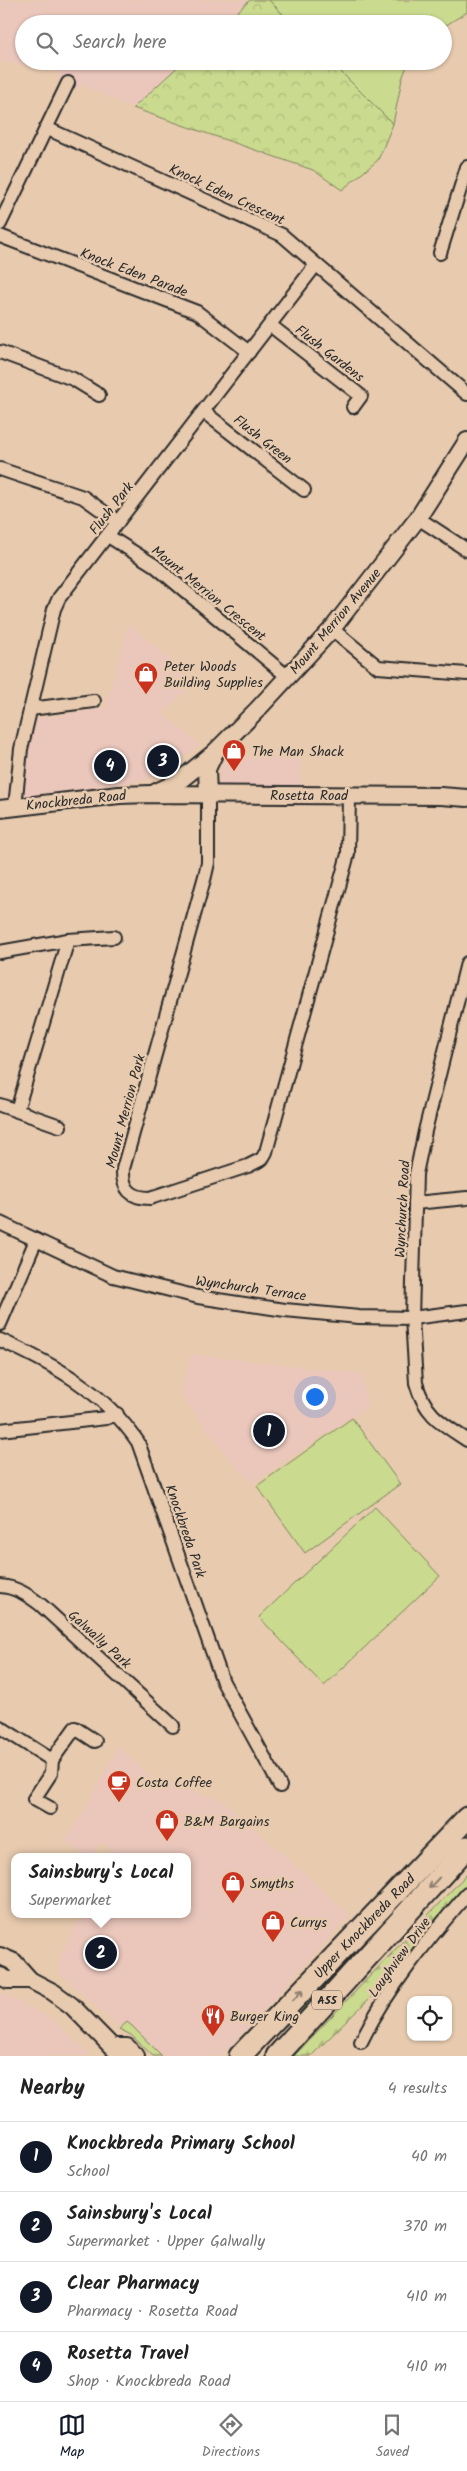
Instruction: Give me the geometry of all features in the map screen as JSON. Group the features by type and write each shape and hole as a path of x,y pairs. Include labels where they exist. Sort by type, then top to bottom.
{"highway":[{"name":"Upper Knockbreda Road","path":"240,2056 467,1818"},
{"name":"Upper Knockbreda Road","path":"278,2053 467,1847"}],"street":[{"path":"0,224 68,84"},
{"name":"Knock Eden Crescent","path":"46,128 270,228 282,236 467,394"},
{"path":"440,253 467,168"},
{"name":"Knock Eden Parade","path":"0,236 197,312 249,352"},
{"name":"Flush Park","path":"7,808 56,604 315,266"},
{"name":"Flush Gardens","path":"270,325 362,396 353,407"},
{"path":"0,352 73,379 99,395"},
{"name":"Flush Green","path":"204,412 304,490"},
{"name":"Mount Merrion Avenue","path":"208,795 208,769 216,752 332,629 418,518 467,441"},
{"path":"0,469 83,497 118,522"},
{"path":"418,518 467,550"},
{"name":"Mount Merrion Crescent","path":"108,536 154,564 288,677"},
{"path":"332,629 378,667 467,674"},
{"path":"30,709 94,701"},
{"path":"152,794 178,782 216,752"},
{"name":"Knockbreda Road","path":"7,808 152,794"},
{"name":"Rosetta Road","path":"152,794 467,798"},
{"name":"Mount Merrion Park","path":"208,795 208,864 123,1169 122,1180 125,1189 140,1198 150,1198 248,1166 262,1159 266,1152 348,854 349,796"},
{"path":"0,952 68,940 114,937"},
{"path":"17,1110 68,940"},
{"name":"Wynchurch Road","path":"467,963 416,1174 412,1318 416,1383 419,1394 432,1416 443,1426 467,1440"},
{"path":"0,1105 60,1126"},
{"path":"415,1203 467,1198"},
{"name":"Wynchurch Terrace","path":"0,1223 89,1266 130,1282 241,1304 359,1317 412,1318 467,1311"},
{"path":"0,1324 36,1240"},
{"name":"Knockbreda Park","path":"0,1340 60,1369 90,1389 117,1414 138,1442 223,1682 280,1786"},
{"path":"0,1430 106,1418 117,1414"},
{"name":"Galwally Park","path":"0,1586 9,1587 28,1595 41,1605 173,1726"},
{"path":"0,1727 52,1760"},
{"path":"50,1808 34,1798 51,1772 52,1760 75,1728 95,1741"},
{"name":"Loughview Drive","path":"361,2042 369,2024 415,1959 467,1894"},
{"path":"0,1956 14,1962 30,1980 54,1992 72,2006 111,2049 127,2047 136,2056"},
{"path":"0,1976 8,1980 30,1980"}],"shaded area":[{"path":"0,0 250,0 234,15 15,15 15,64 0,61"},
{"path":"44,70 174,70 133,108 81,85 79,89 57,79 59,74"},
{"path":"129,624 196,681 163,714 200,745 157,776 139,781 6,799 18,722 105,708"},
{"path":"281,749 300,749 301,785 220,785 220,768 236,751 242,757 272,756 273,753 278,753"},
{"path":"191,1354 362,1374 367,1410 358,1413 251,1483 222,1449 181,1395"},
{"path":"119,1746 154,1781 161,1775 173,1785 223,1801 350,1915 221,2056 152,2056 59,1973 59,1957 81,1918 191,1918 191,1853 114,1853 101,1842 93,1853 80,1853 64,1841 80,1818"},
{"path":"0,1992 50,2018 90,2056 0,2056"}],"green space":[{"path":"250,0 269,0 283,15 234,15"},
{"path":"269,0 467,0 467,12 452,21 452,15 283,15"},
{"path":"174,70 339,70 393,124 378,160 342,190 313,170 133,108"},
{"path":"339,70 406,70 393,124"},
{"path":"352,1418 400,1484 305,1553 257,1486"},
{"path":"375,1507 440,1576 324,1686 259,1617"},
{"path":"467,1828 467,1838 375,1938 255,2056 251,2056"},
{"path":"467,1874 467,1887 375,1993 311,2056 294,2056"},
{"path":"127,2022 162,2056 153,2056 131,2035 119,2029"}],"place":[{"name":"Peter Woods Building Supplies","path":"146,695"},
{"name":"Clear Pharmacy","path":"163,761"},
{"name":"Rosetta Travel","path":"110,766"},
{"name":"The Man Shack","path":"234,772"},
{"name":"Knockbreda Primary School","path":"269,1431"},
{"name":"Costa Coffee","path":"119,1803"},
{"name":"B&M Bargains","path":"167,1842"},
{"name":"Smyths","path":"233,1904"},
{"name":"Currys","path":"273,1943"},
{"name":"Sainsbury's Local","path":"101,1953"},
{"name":"Burger King","path":"213,2037"}]}
